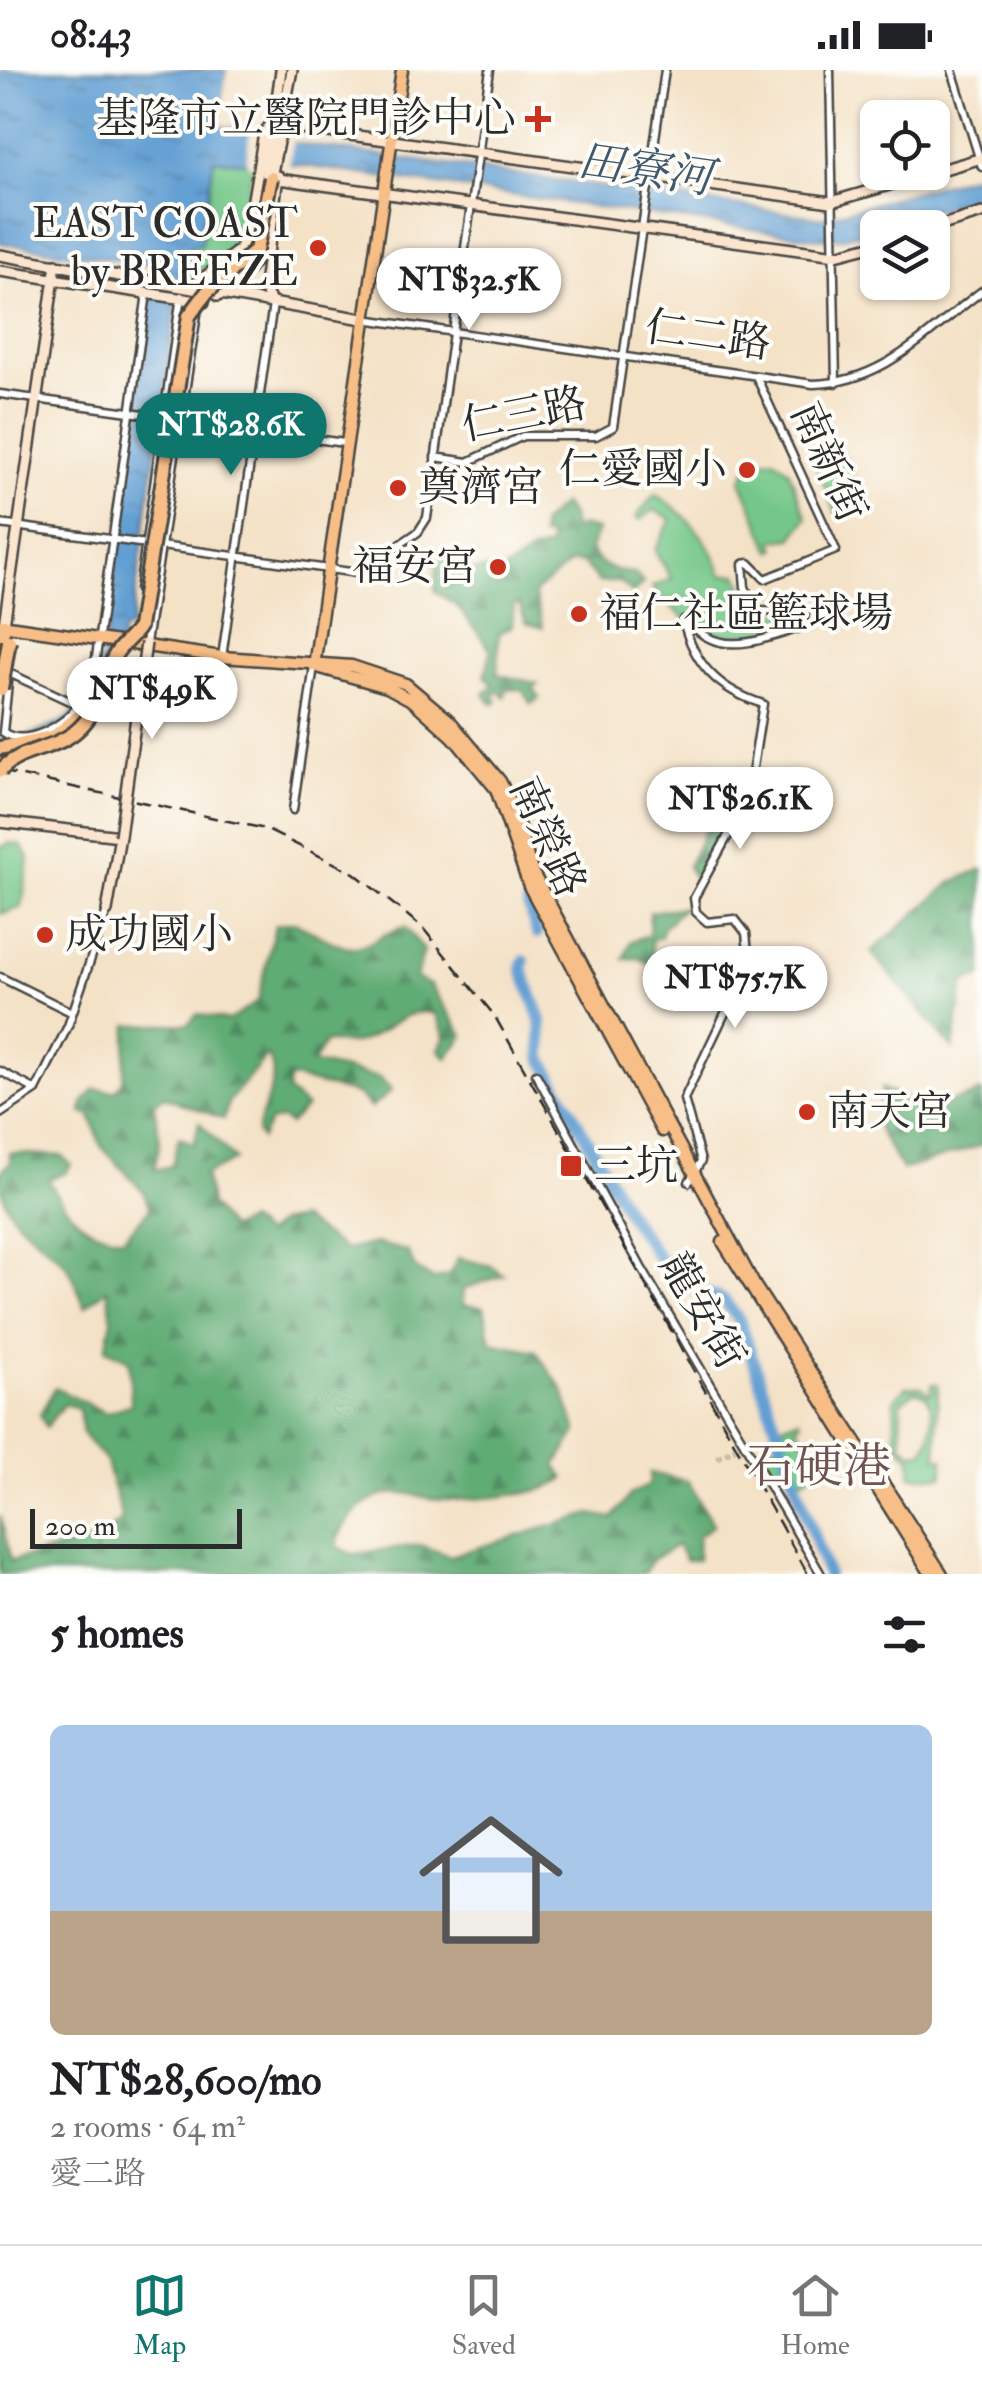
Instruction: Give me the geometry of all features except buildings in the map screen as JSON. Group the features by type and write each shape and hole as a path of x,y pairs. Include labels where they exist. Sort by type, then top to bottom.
{"highway":[{"path":"2,741 40,741 71,726 93,702 113,648 135,626 185,314 205,290 246,257 258,230 270,173"},
{"path":"0,771 18,756 62,741 81,727 99,703 116,652 139,627 189,316 207,292 256,250 270,173"},
{"path":"0,698 4,623"}],"main road":[{"path":"314,666 398,70"},
{"name":"南榮路","path":"4,623 100,640 314,666 386,687 413,701 453,737 496,789 529,886 748,1289 931,1574"},
{"name":"南榮路","path":"692,1180 942,1574"}],"street":[{"path":"146,643 134,619 180,298 220,267 248,235 270,173 281,70"},
{"path":"277,125 292,70"},
{"path":"0,524 358,573 411,537 427,518 468,204 490,70"},
{"path":"623,356 666,70"},
{"path":"830,70 836,384"},
{"path":"222,656 273,304 264,291 272,236 264,133 277,125 831,202 981,161 952,70"},
{"path":"270,173 836,256 860,249"},
{"path":"950,223 982,213"},
{"path":"0,1114 36,1090 71,1012 107,911 197,312 250,270 272,236"},
{"name":"仁二路","path":"0,256 162,281 218,296 363,319 836,384 870,374 982,292"},
{"path":"4,623 22,527 58,264"},
{"path":"220,267 250,270"},
{"path":"0,271 206,302"},
{"path":"78,705 9,674 2,741 61,724 78,705 93,678 146,293"},
{"name":"仁三路","path":"435,457 468,462 523,436 596,436 613,427 623,356"},
{"name":"南新街","path":"692,1180 702,1161 684,1106 685,1093 704,1065 749,962 746,933 735,918 707,922 696,912 698,887 748,798 763,704 726,690 709,674 694,656 683,620 711,640 751,642 803,627 805,612 756,612 742,573 743,564 749,563 760,576 774,577 836,550 756,376"},
{"path":"0,394 344,443"},
{"path":"293,810 314,666"},
{"path":"0,822 120,836"},
{"path":"0,977 71,1012"},
{"path":"0,1071 36,1090"},
{"name":"龍安街","path":"536,1074 641,1267 821,1574"}],"green space":[{"path":"214,159 254,164 246,218 238,239 228,251 202,272 186,276 191,244 201,245"},
{"path":"830,451 842,453 861,494 860,501 837,515 813,458"},
{"path":"773,458 788,469 807,518 792,538 773,540 776,549 771,551 741,480 750,463"},
{"path":"655,494 696,529 722,575 738,574 754,613 803,613 802,623 756,634 720,634 703,629 670,606 652,587 672,579 655,551 671,519 654,510 640,520 636,517"},
{"path":"563,504 573,519 572,531 581,526 598,530 590,548 602,564 635,573 643,583 633,593 620,582 598,582 583,563 570,563 534,593 543,628 526,623 519,604 514,605 512,626 499,634 497,674 538,684 533,689 540,698 531,704 522,690 506,689 505,697 498,691 494,694 497,703 492,704 484,694 493,684 485,676 491,650 457,606 435,591 437,564 445,553 455,556 466,581 473,571 489,568 496,576 533,551 548,548 550,537 541,537 541,524"},
{"path":"715,810 730,814 701,865 697,882 687,867"},
{"path":"9,843 21,845 29,858 22,907 0,914 0,848"},
{"path":"982,869 982,976 964,983 953,1049 871,952 953,881"},
{"path":"684,907 662,929 661,937 651,940 653,966 638,958 624,959 631,941 649,935 650,912"},
{"path":"295,922 327,940 354,947 405,927 424,950 416,978 430,985 464,1036 447,1058 439,1050 445,1036 435,1014 424,1012 404,1017 359,1042 325,1042 313,1063 380,1078 392,1090 371,1108 357,1094 290,1077 287,1091 306,1107 289,1124 282,1119 269,1122 261,1139 257,1133 259,1122 273,1075 268,1055 229,1101 224,1119 163,1096 154,1105 160,1141 154,1170 172,1166 179,1137 194,1144 199,1122 235,1160 205,1175 210,1205 230,1229 248,1221 265,1235 279,1223 300,1219 346,1250 375,1243 407,1251 415,1268 434,1280 449,1275 458,1258 491,1266 504,1275 463,1289 463,1305 484,1307 491,1342 536,1351 563,1390 577,1432 556,1465 565,1479 555,1485 471,1499 387,1494 367,1503 350,1518 337,1546 352,1554 420,1545 450,1556 591,1514 613,1518 630,1495 649,1485 650,1473 688,1481 713,1525 698,1536 697,1560 685,1560 677,1545 652,1560 644,1574 0,1574 0,1515 11,1561 99,1538 122,1519 106,1462 82,1433 79,1408 64,1404 46,1427 40,1414 55,1388 106,1413 131,1404 129,1360 106,1349 112,1319 107,1289 85,1307 65,1263 11,1212 1,1188 0,1172 10,1163 10,1153 62,1156 71,1165 66,1173 48,1179 62,1202 87,1227 123,1238 150,1209 143,1191 101,1146 91,1116 82,1113 83,1103 95,1089 115,1091 123,1081 128,1025 188,1024 197,1014 229,1021 258,1001 275,925"},
{"path":"882,1088 927,1110 982,1092 982,1145 902,1170 877,1128"},
{"path":"932,1384 938,1384 937,1458 943,1458 943,1476 911,1476 911,1458 896,1442 894,1400 906,1387 921,1387 931,1394","holes":["915,1391 926,1395 931,1408 931,1432 923,1452 914,1453 902,1445 901,1402"]},
{"path":"799,1418 802,1422 797,1425 821,1469 801,1480 790,1459 765,1472 754,1454 778,1443 783,1425"}],"water":[{"path":"0,70 227,70 219,125 259,130 258,138 822,218 922,190 950,190 950,182 982,173 982,196 935,210 860,210 860,232 823,239 255,159 254,164 214,159 201,245 191,245 187,274 181,274 131,627 123,631 115,664 61,747 19,759 0,758 0,739 18,738 73,715 85,699 104,653 154,265 0,243"}],"pier":[{"path":"227,70 232,70 225,121 260,125 263,133 293,137 289,169 252,167 246,163 250,129 219,125"}],"waterway":[{"path":"528,905 537,933"},
{"path":"524,961 522,968 541,1020 542,1058 630,1217 674,1279 725,1301 740,1322 827,1574"}],"tunnel":[{"path":"717,1458 745,1443"}],"railway":[{"path":"0,771 265,829 354,873 422,927 494,1015 808,1574"}],"place":[{"name":"基隆市立醫院門診中心","path":"538,119"},
{"name":"EAST COAST by BREEZE","path":"318,248"},
{"name":"仁愛國小","path":"747,470"},
{"name":"奠濟宮","path":"398,488"},
{"name":"福安宮","path":"498,567"},
{"name":"福仁社區籃球場","path":"579,614"},
{"name":"成功國小","path":"45,935"},
{"name":"南天宮","path":"807,1112"},
{"name":"三坑","path":"571,1166"}],"district":[{"name":"石硬港","path":"819,1467"}],"water label":[{"name":"田寮河","path":"645,170"}]}
